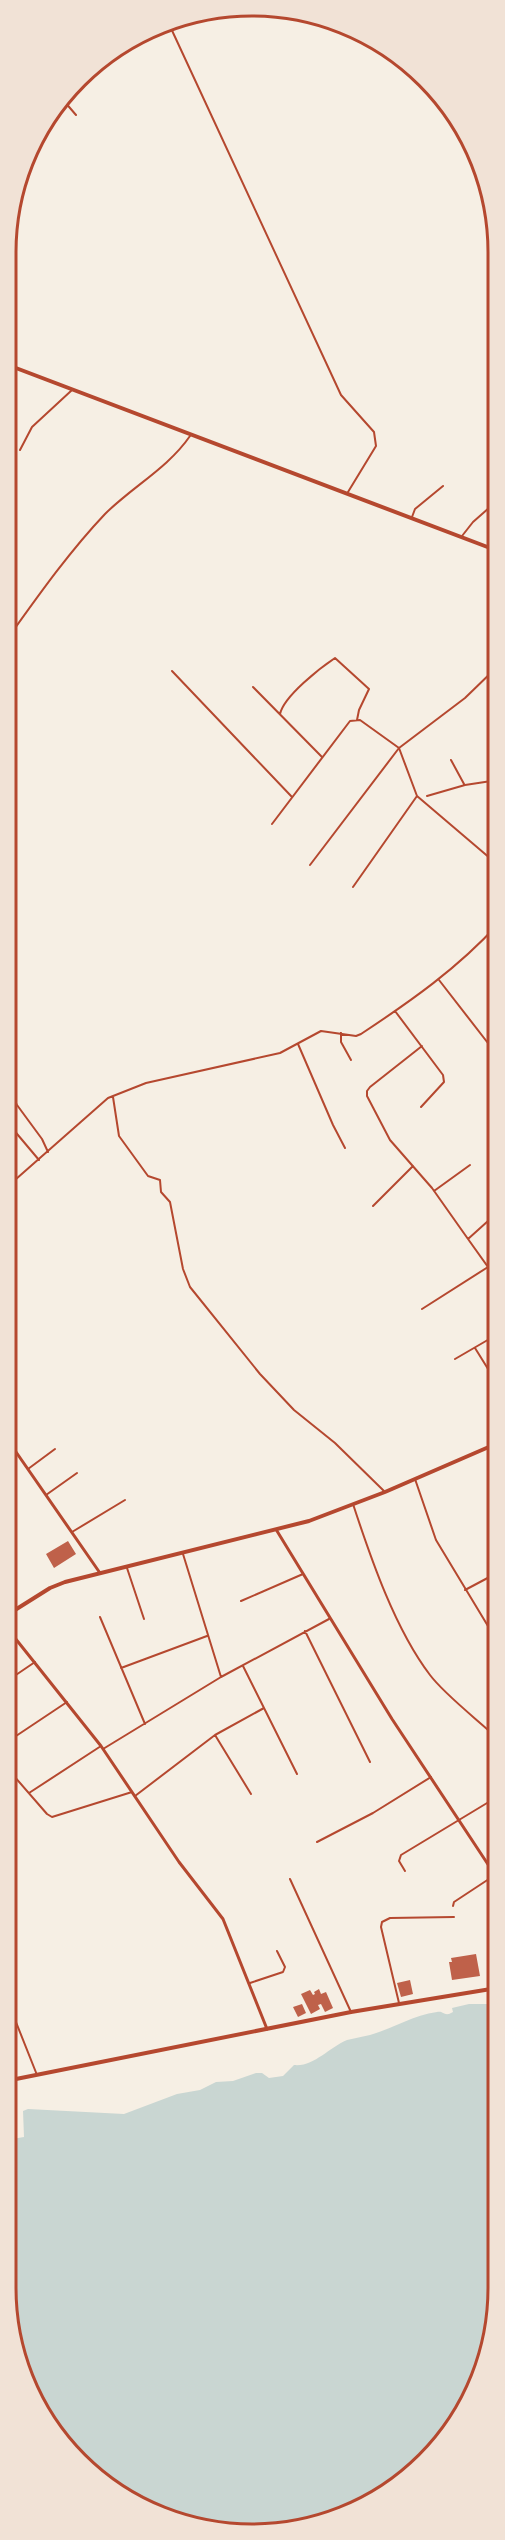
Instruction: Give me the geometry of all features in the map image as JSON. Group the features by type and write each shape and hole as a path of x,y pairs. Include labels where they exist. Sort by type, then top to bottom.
{"main road":[{"path":"16,368 488,548"},
{"path":"16,1609 50,1588 100,1573 278,1531 385,1492 488,1447"},
{"path":"16,2079 267,2031 351,2012 399,2006 488,1990"}],"street":[{"path":"172,31 342,395 374,432 376,446 346,495"},
{"path":"68,106 76,115"},
{"path":"20,450 28,432 72,390"},
{"path":"16,627 82,540 107,512 175,455 190,435"},
{"path":"411,519 415,509 443,486"},
{"path":"461,539 465,530 488,509"},
{"path":"280,714 281,709 296,691 335,658 369,689 357,720"},
{"path":"172,672 292,797"},
{"path":"310,865 399,748 487,679"},
{"path":"253,687 322,758"},
{"path":"272,824 350,721 357,720 399,748 417,796 488,856"},
{"path":"451,760 465,785"},
{"path":"422,798 465,785 488,782"},
{"path":"353,887 417,796"},
{"path":"426,802 427,796"},
{"path":"16,1180 112,1096 146,1083 280,1053 321,1031 356,1036 439,980 472,952 488,935"},
{"path":"439,980 488,1043"},
{"path":"395,1011 443,1075 444,1082 421,1107"},
{"path":"341,1033 341,1042 351,1060"},
{"path":"298,1044 345,1148"},
{"path":"422,1046 367,1091 390,1140 434,1191 488,1268 422,1309"},
{"path":"112,1096 119,1136 148,1176 160,1180 161,1192 170,1202 183,1269 190,1287 280,1396 335,1443 385,1492"},
{"path":"16,1103 42,1139 48,1152"},
{"path":"16,1133 39,1160"},
{"path":"373,1206 413,1165"},
{"path":"434,1191 470,1165"},
{"path":"468,1239 488,1220"},
{"path":"455,1359 488,1340"},
{"path":"474,1348 488,1370"},
{"path":"27,1469 55,1449"},
{"path":"16,1452 100,1573"},
{"path":"46,1495 77,1473"},
{"path":"415,1479 436,1540 488,1624"},
{"path":"72,1532 125,1500"},
{"path":"352,1504 410,1646 430,1676 488,1730"},
{"path":"278,1531 329,1618 488,1864"},
{"path":"182,1553 221,1677"},
{"path":"127,1566 144,1619"},
{"path":"241,1600 303,1574"},
{"path":"465,1590 488,1578"},
{"path":"100,1617 146,1724"},
{"path":"28,1793 221,1677 329,1618"},
{"path":"305,1631 370,1762"},
{"path":"121,1668 207,1636"},
{"path":"16,1639 102,1748 179,1862 223,1919 267,2031"},
{"path":"16,1675 35,1662"},
{"path":"243,1666 297,1774"},
{"path":"16,1736 68,1702"},
{"path":"135,1796 214,1736 264,1708"},
{"path":"214,1736 251,1794"},
{"path":"317,1842 373,1813 431,1777"},
{"path":"16,1779 47,1814 55,1817 132,1792"},
{"path":"405,1871 399,1861 401,1855 488,1802"},
{"path":"290,1879 351,2012"},
{"path":"453,1906 454,1902 488,1881"},
{"path":"399,2006 381,1927 382,1922 390,1918 454,1917"},
{"path":"250,1983 283,1972 285,1967 277,1951"},
{"path":"16,2022 37,2075"}],"shaded area":[{"path":"469,2004 488,2004 488,2303 484,2334 471,2378 449,2419 408,2465 384,2484 343,2506 299,2519 252,2524 206,2519 162,2506 121,2484 75,2443 56,2419 34,2378 21,2334 16,2288 16,2138 24,2137 23,2111 28,2109 124,2114 177,2094 200,2090 216,2082 233,2081 256,2073 262,2073 269,2078 283,2076 294,2065 315,2060 347,2040 370,2035 428,2014 439,2012 449,2014 453,2012 452,2008"}],"building":[{"path":"68,1541 76,1554 54,1568 46,1554"},
{"path":"476,1954 480,1976 452,1980 449,1962 452,1962 451,1958"},
{"path":"410,1980 413,1994 401,1997 397,1983"},
{"path":"319,1989 321,1994 326,1992 333,2008 325,2012 321,2004 318,2005 320,2009 311,2014 301,1994 310,1990 313,1995"},
{"path":"302,2004 306,2013 298,2017 293,2007"}]}
